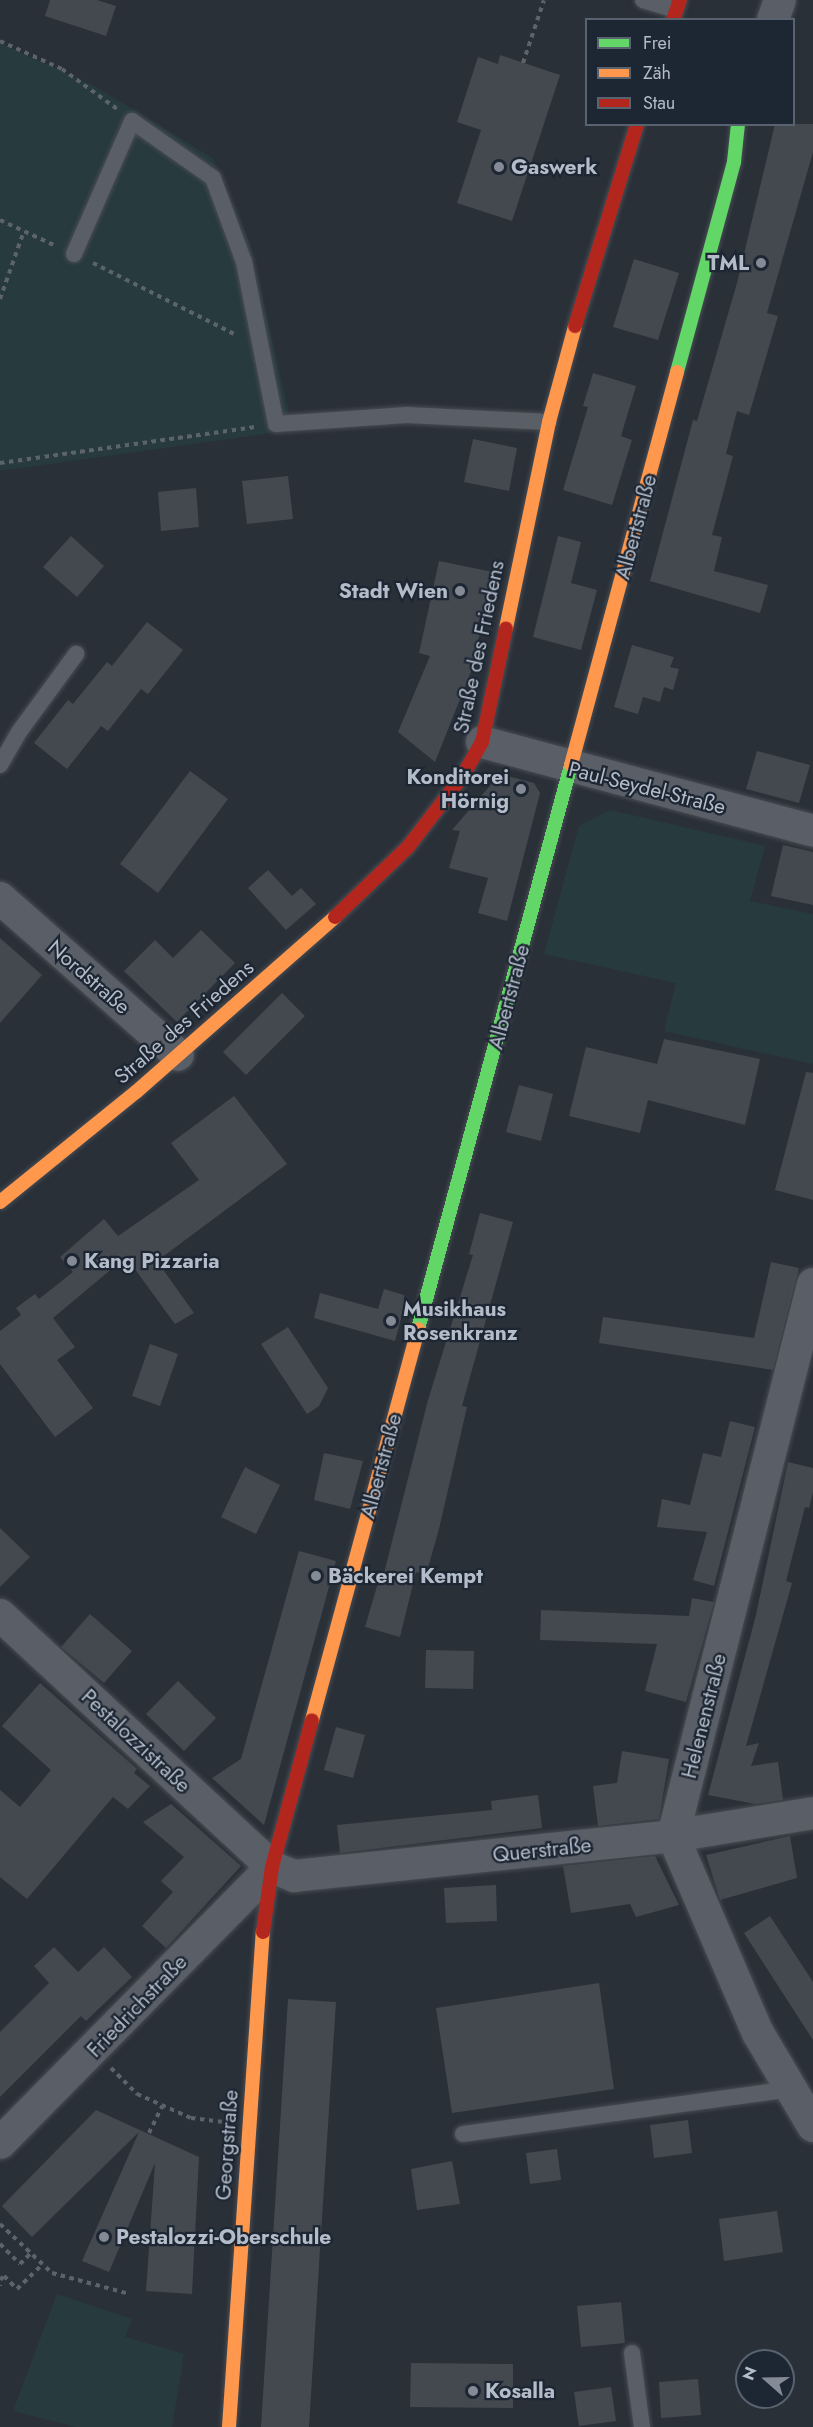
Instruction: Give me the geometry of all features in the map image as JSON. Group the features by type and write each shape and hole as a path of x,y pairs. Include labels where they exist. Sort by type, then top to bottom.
{"street":[{"path":"773,18 780,0"},
{"name":"Straße des Friedens","path":"0,1202 178,1055 408,847 462,777 482,742 549,422 587,282 636,126"},
{"name":"Albertstraße","path":"272,1867 734,162 738,126"},
{"name":"Paul-Seydel-Straße","path":"482,742 571,769 813,831"},
{"name":"Nordstraße","path":"0,898 178,1055"},
{"name":"Helenenstraße","path":"673,1836 813,1284"},
{"name":"Pestalozzistraße","path":"0,1616 272,1867"},
{"name":"Querstraße","path":"272,1867 294,1876 673,1836 813,1813"},
{"path":"673,1836 758,2033 813,2126"},
{"name":"Friedrichstraße","path":"0,2143 272,1867"},
{"name":"Georgstraße","path":"229,2427 262,1942 272,1867"}],"lane":[{"path":"643,0 676,10"},
{"path":"74,254 132,121 213,178 244,262 276,424 407,416 549,422"},
{"path":"0,765 19,732 76,654"},
{"path":"463,2134 791,2089"},
{"path":"632,2353 642,2427"}],"path":[{"path":"523,63 544,0"},
{"path":"0,41 62,69 132,121"},
{"path":"0,220 74,254 261,347"},
{"path":"0,298 24,231"},
{"path":"0,463 276,424"},
{"path":"93,2050 136,2094 195,2119"},
{"path":"149,2133 162,2106"},
{"path":"0,2224 52,2273 126,2293"},
{"path":"0,2244 20,2264 31,2253"},
{"path":"0,2280 4,2276 17,2289 43,2264"}],"green space":[{"path":"0,43 96,87 213,158 249,241 293,430 0,471"},
{"path":"610,810 765,846 750,901 813,914 813,1064 664,1031 676,983 544,954 579,826"},
{"path":"57,2294 132,2319 125,2337 184,2354 172,2427 76,2427 13,2411"}],"building":[{"path":"50,0 97,0 116,6 106,36 45,16"},
{"name":"Gaswerk","path":"500,55 560,75 512,221 457,203 481,130 457,122 478,57 498,64"},
{"path":"813,124 813,152 767,313 778,316 749,415 737,411 726,454 733,456 712,535 722,537 714,571 768,585 760,613 650,581 693,420 697,421 737,283 775,126"},
{"path":"634,259 679,273 658,340 613,327"},
{"path":"593,373 636,386 621,436 632,440 612,505 563,490 588,407 583,406"},
{"path":"473,439 517,448 509,491 464,482"},
{"path":"288,476 293,519 247,524 242,481"},
{"path":"196,488 199,527 161,531 158,492"},
{"path":"71,536 104,566 77,597 43,567"},
{"path":"558,536 581,542 571,583 597,590 581,650 533,637"},
{"path":"439,561 493,572 472,669 435,762 398,732 430,656 419,653"},
{"path":"147,622 183,650 148,694 141,689 108,731 101,726 67,769 34,743 68,700 73,704 107,662 112,666"},
{"path":"632,645 674,657 670,667 679,669 673,690 664,687 660,702 643,697 638,714 614,707"},
{"path":"757,751 810,765 799,803 746,789"},
{"path":"190,771 228,799 158,893 120,864"},
{"path":"507,776 534,783 540,793 507,921 478,913 488,878 449,868 460,831 452,830 494,781"},
{"path":"783,845 813,852 813,905 771,896"},
{"path":"268,870 292,896 301,888 316,904 286,930 248,888"},
{"path":"201,930 235,963 177,1022 124,971 155,940 173,958"},
{"path":"0,938 42,975 0,1023"},
{"path":"282,993 305,1016 246,1075 223,1052"},
{"path":"664,1039 760,1059 745,1125 648,1100 640,1133 569,1116 586,1047 657,1064"},
{"path":"806,1072 813,1073 813,1200 775,1190"},
{"path":"519,1085 553,1094 541,1141 506,1132"},
{"path":"234,1096 287,1164 157,1261 194,1313 175,1324 126,1257 53,1318 75,1347 57,1360 93,1408 55,1437 0,1364 0,1331 21,1315 16,1308 35,1294 39,1299 73,1272 60,1257 104,1219 118,1236 199,1180 171,1143"},
{"path":"480,1213 513,1222 462,1406 467,1407 439,1529 426,1575 416,1572 400,1637 365,1627 380,1576 383,1577 428,1400 473,1255 469,1254"},
{"path":"771,1262 799,1268 773,1370 599,1343 603,1317 754,1338"},
{"path":"384,1289 407,1296 395,1341 314,1318 320,1293 378,1309"},
{"path":"288,1327 328,1388 319,1406 307,1414 261,1344"},
{"path":"150,1344 178,1354 160,1406 132,1396"},
{"path":"730,1421 755,1427 714,1586 693,1580 707,1532 657,1527 662,1499 690,1505 703,1453 721,1457"},
{"path":"324,1453 363,1461 350,1509 314,1500"},
{"path":"788,1462 813,1468 813,1492 809,1508 805,1507 786,1581 792,1583 746,1746 759,1743 751,1766 778,1762 783,1800 755,1804 708,1795 756,1615"},
{"path":"245,1467 280,1485 256,1534 221,1517"},
{"path":"0,1528 30,1557 0,1587"},
{"path":"299,1551 336,1561 264,1825 212,1778 241,1759"},
{"path":"692,1598 714,1602 686,1702 645,1691 657,1644 540,1640 541,1610 689,1616"},
{"path":"90,1614 132,1651 104,1683 61,1647"},
{"path":"426,1650 474,1651 473,1689 425,1688"},
{"path":"178,1681 216,1718 184,1751 146,1714"},
{"path":"40,1683 137,1769 134,1773 150,1786 128,1809 113,1797 27,1899 0,1877 0,1790 20,1807 51,1770 2,1726"},
{"path":"336,1727 365,1735 353,1778 324,1770"},
{"path":"622,1751 669,1759 659,1819 598,1826 593,1786 617,1783"},
{"path":"538,1795 542,1828 340,1853 337,1825 492,1810 491,1801"},
{"path":"171,1804 241,1866 166,1948 142,1926 173,1892 161,1881 184,1857 143,1822"},
{"path":"790,1836 797,1878 720,1900 706,1855"},
{"path":"655,1856 679,1905 636,1917 630,1904 571,1913 563,1866"},
{"path":"496,1885 497,1921 446,1923 444,1888"},
{"path":"770,1916 813,1982 813,2040 744,1933"},
{"path":"54,1947 78,1972 104,1947 132,1977 86,2021 81,2016 0,2097 0,2032 49,1983 34,1966"},
{"path":"599,1983 614,2089 452,2113 436,2008"},
{"path":"288,1999 336,2002 309,2427 261,2427"},
{"path":"96,2110 199,2157 192,2294 146,2291 155,2163 109,2272 82,2261 139,2132 32,2237 2,2206"},
{"path":"688,2120 692,2153 654,2158 650,2125"},
{"path":"557,2149 561,2180 530,2184 526,2153"},
{"path":"452,2161 460,2204 417,2210 411,2169"},
{"path":"777,2211 783,2252 724,2261 719,2219"},
{"path":"621,2302 625,2343 581,2347 577,2306"},
{"path":"411,2363 513,2364 513,2408 410,2407"},
{"path":"698,2379 701,2415 661,2418 659,2382"},
{"path":"611,2387 616,2421 579,2426 574,2392"}],"traffic: fast":[{"path":"677,372 734,162 738,126"},
{"path":"418,1329 571,765"}],"traffic: slow":[{"path":"506,628 549,422 575,326"},
{"path":"571,765 677,372"},
{"path":"0,1202 136,1092 335,917"},
{"path":"312,1720 418,1329"},
{"path":"229,2427 263,1932"}],"traffic: jam":[{"path":"674,18 680,0"},
{"path":"575,326 636,126"},
{"path":"335,917 408,847 462,777 482,742 506,628"},
{"path":"263,1932 272,1867 312,1720"}],"place":[{"name":"Gaswerk","path":"499,167"},
{"name":"TML","path":"761,263"},
{"name":"Stadt Wien","path":"460,591"},
{"name":"Konditorei Hörnig","path":"521,789"},
{"name":"Kang Pizzaria","path":"72,1261"},
{"name":"Musikhaus Rosenkranz","path":"391,1321"},
{"name":"Bäckerei Kempt","path":"316,1576"},
{"name":"Pestalozzi-Oberschule","path":"104,2237"},
{"name":"Kosalla","path":"473,2391"}]}
